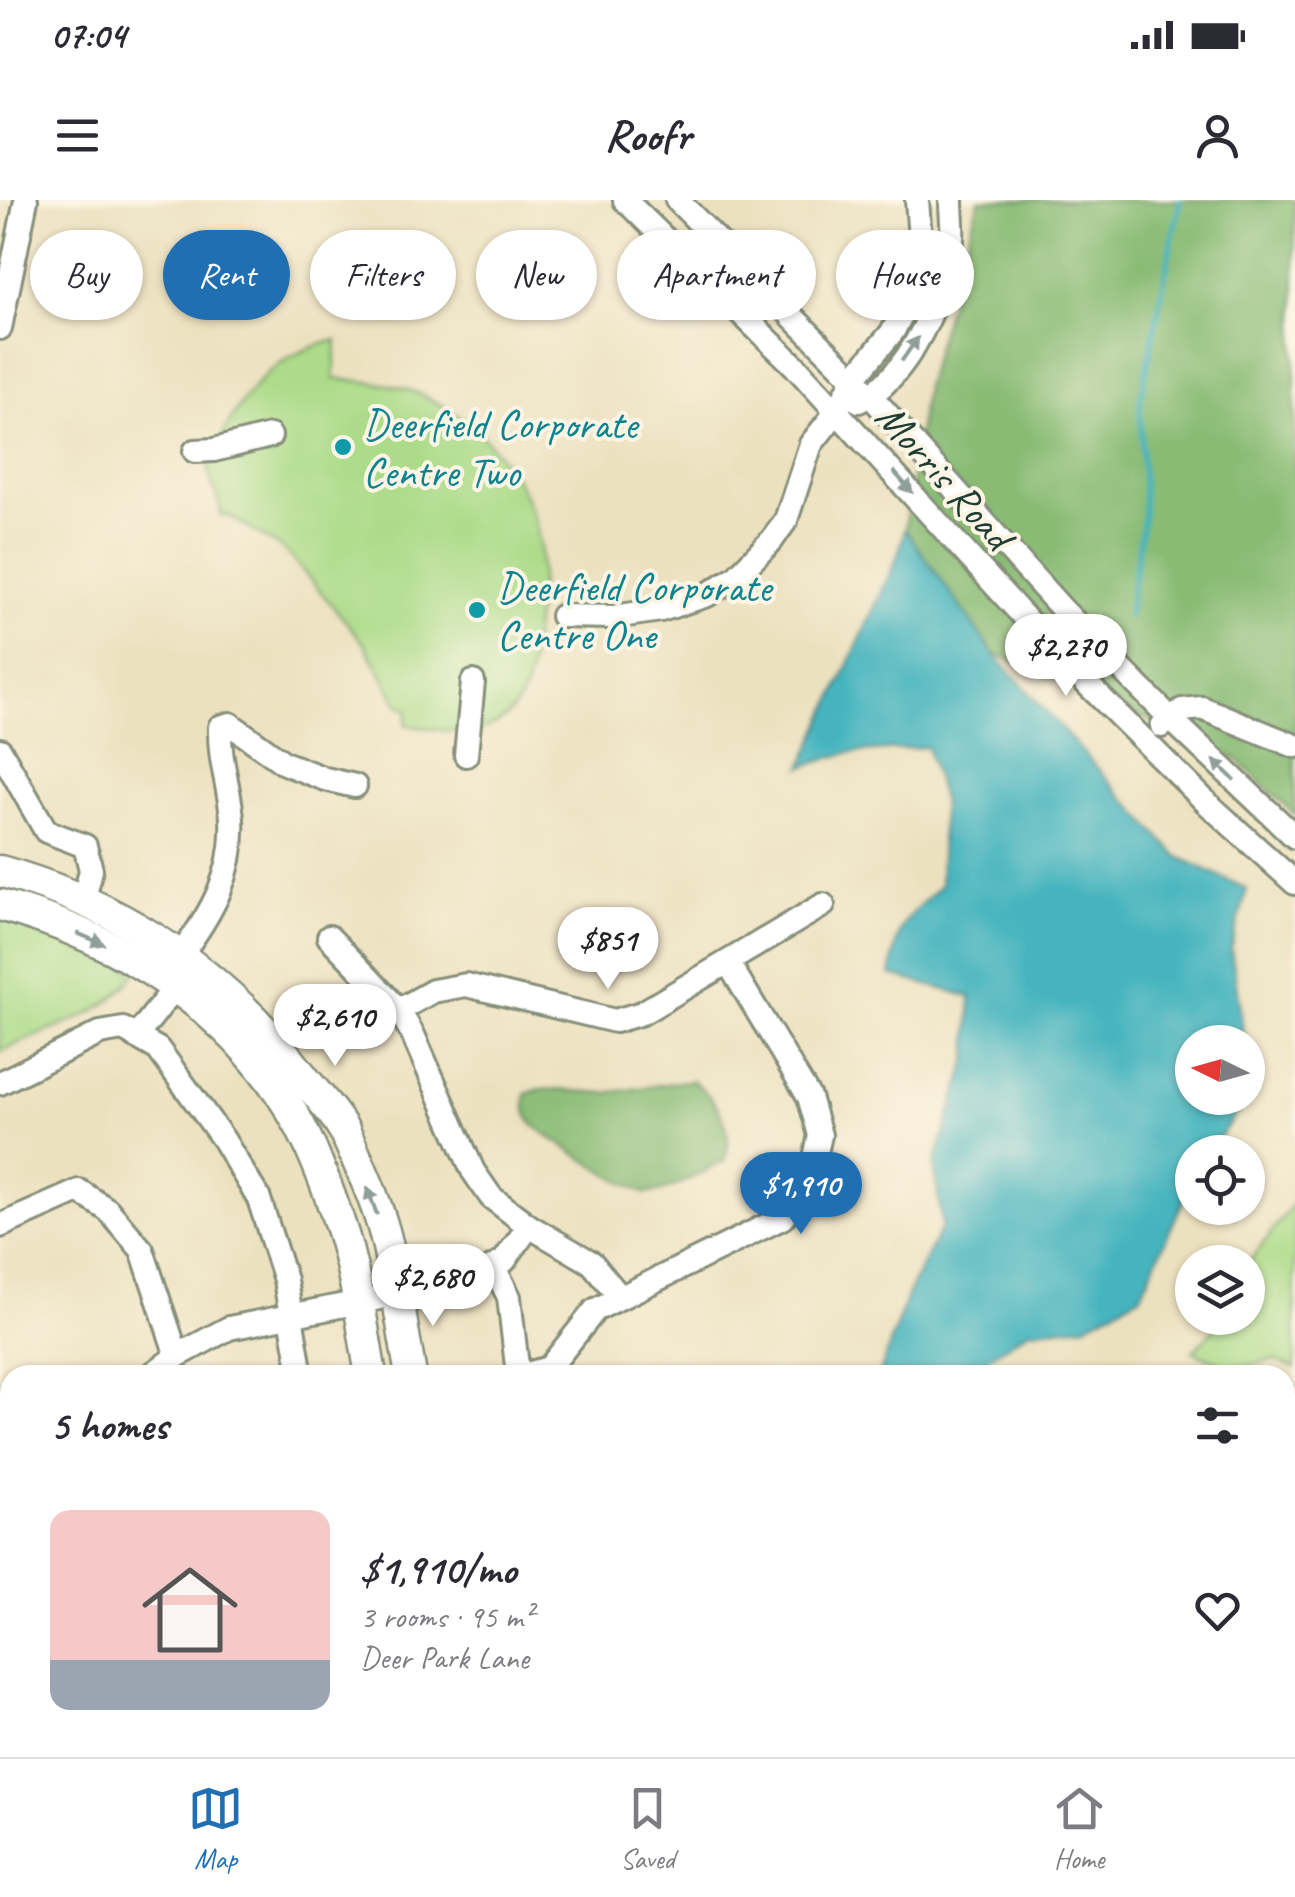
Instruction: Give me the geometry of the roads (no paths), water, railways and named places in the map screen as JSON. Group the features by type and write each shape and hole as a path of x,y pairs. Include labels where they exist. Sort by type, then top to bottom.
{"main road":[{"path":"0,871 84,899 144,929 181,954 249,1012 284,1052 343,1128 387,1243 409,1365"},
{"path":"0,905 109,946 176,986 213,1016 252,1058 301,1128 340,1227 369,1365"}],"street":[{"path":"0,328 26,200"},
{"name":"Morris Road","path":"626,200 838,410 1024,619 1145,743 1295,883"},
{"name":"Morris Road","path":"677,200 872,396 1023,567 1170,718 1295,837"},
{"path":"562,616 614,617 661,610 706,595 736,577 772,540 786,520 811,444 838,410 854,378 892,331 916,282 922,238 917,200"},
{"path":"838,410 872,396 914,345 928,319 952,240 951,200"},
{"path":"242,460 228,451 205,450 270,436"},
{"path":"466,756 473,682"},
{"path":"1145,743 1182,710 1202,708 1295,746"},
{"path":"181,954 200,930 230,868 232,817 219,756 220,727 230,724 284,762 326,780 355,786"},
{"path":"0,750 46,831 85,846 91,870 84,899"},
{"path":"399,1010 433,991 466,985 615,1021 642,1013 823,905"},
{"path":"330,937 399,1010 414,1034 473,1170 491,1198 592,1263 620,1297"},
{"path":"551,1365 595,1310 782,1218 809,1185 820,1135 809,1097 729,964"},
{"path":"136,1036 176,986"},
{"path":"0,1082 100,1033 123,1029 158,1049 223,1139 259,1199 284,1280 299,1365"},
{"path":"0,1226 79,1190 108,1210 142,1250 177,1356"},
{"path":"165,1365 229,1328 470,1280 504,1261 529,1226"},
{"path":"494,1267 509,1297 519,1365"}],"water":[{"path":"905,529 993,653 1177,856 1247,889 1231,949 1242,1025 1175,1025 1175,1115 1235,1115 1221,1135 1175,1135 1175,1219 1141,1295 1086,1325 1028,1331 977,1365 883,1365 909,1291 942,1226 934,1166 968,1058 971,997 891,975 899,933 940,886 942,800 927,747 847,753 802,767 897,558"}],"waterway":[{"path":"1128,616 1144,513 1140,403 1180,200"},
{"path":"988,1365 989,1353"}],"place":[{"name":"Deerfield Corporate Centre Two","path":"343,447"},
{"name":"Deerfield Corporate Centre One","path":"477,610"}]}
